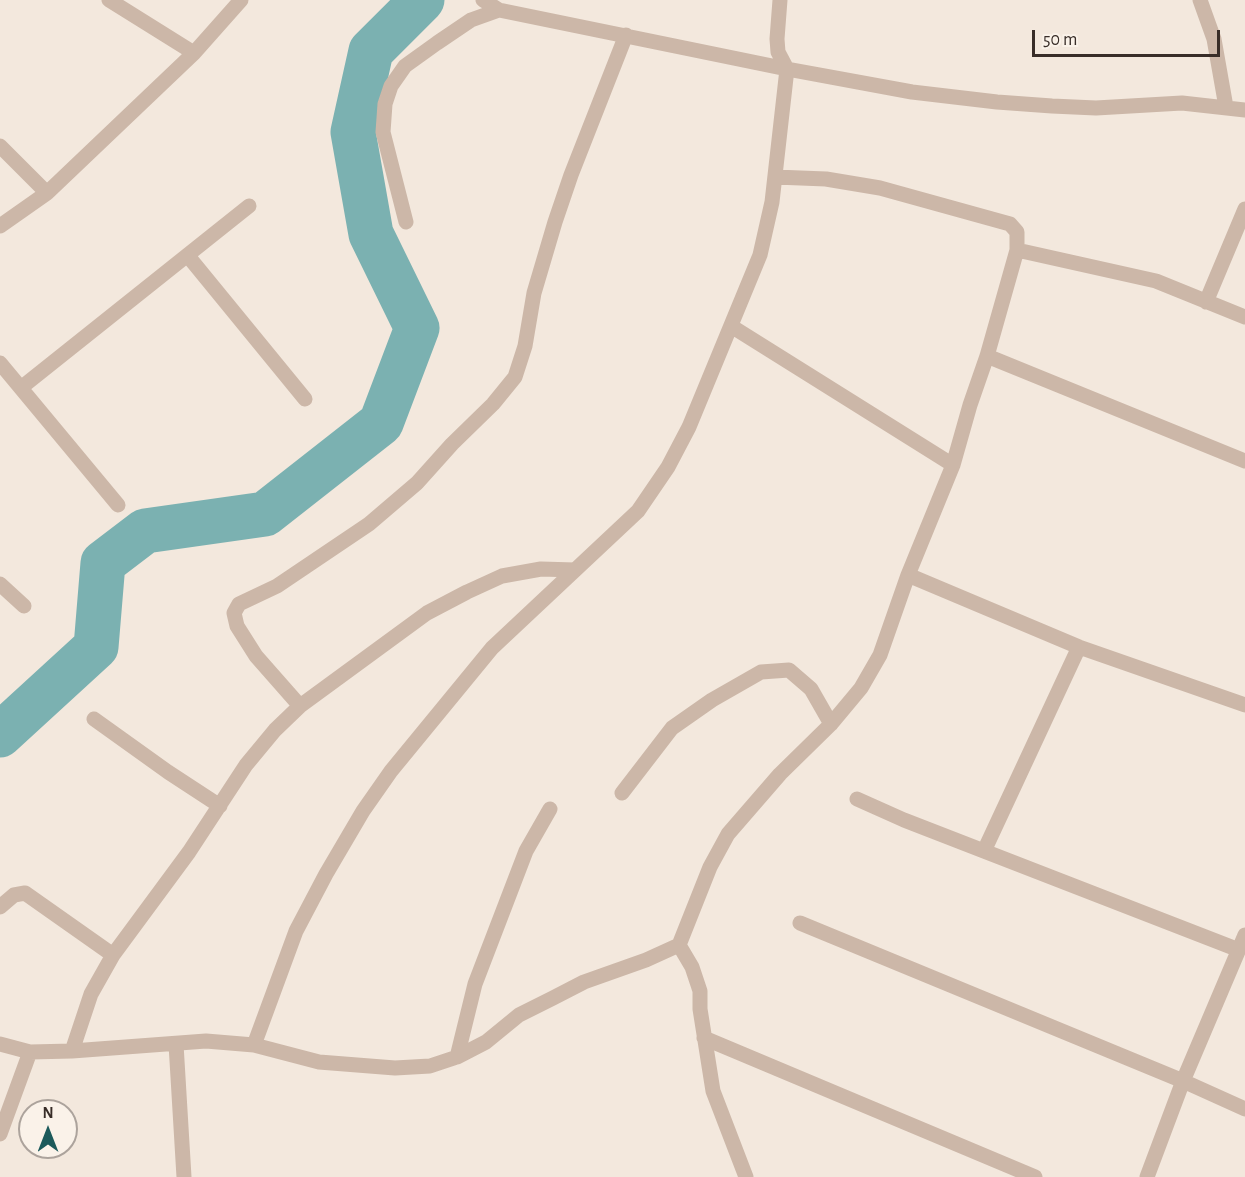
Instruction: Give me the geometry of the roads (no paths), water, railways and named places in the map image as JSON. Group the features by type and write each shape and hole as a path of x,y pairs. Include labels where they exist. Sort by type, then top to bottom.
{"street":[{"path":"109,0 194,53"},
{"path":"0,226 47,193 194,53 241,0"},
{"path":"483,0 499,10 912,92 997,102 1095,108 1182,103 1245,110"},
{"path":"254,1045 296,931 326,874 390,771 492,648 638,511 668,467 689,427 760,255 772,202 788,69 778,52 780,0"},
{"path":"1200,0 1214,39 1226,107"},
{"path":"406,222 383,132 385,104 390,86 405,66 437,43 471,20 499,10"},
{"path":"300,706 256,656 237,626 234,613 239,604 277,586 369,524 417,483 452,444 493,404 515,377 525,346 534,293 555,222 626,35"},
{"path":"0,146 47,193"},
{"path":"0,1044 30,1052 72,1052 206,1041 254,1045 319,1062 395,1068 430,1066 457,1057 486,1042 519,1016 584,982 679,945 710,867 728,834 780,774 831,724 861,688 880,655 908,575 953,465 1017,250 1017,232 1010,224 988,217 880,188 826,179 775,177"},
{"path":"22,387 249,206"},
{"path":"1206,302 1245,209"},
{"path":"1017,250 1156,281 1245,317"},
{"path":"188,256 305,399"},
{"path":"732,326 953,465"},
{"path":"987,356 1245,461"},
{"path":"0,363 118,505"},
{"path":"72,1052 92,994 113,956 220,806 246,765 274,730 300,706 427,613 502,576 541,569 575,570"},
{"path":"908,575 1079,647 1245,705"},
{"path":"0,584 24,606"},
{"path":"984,851 1079,647"},
{"path":"622,793 672,728 712,700 761,672 789,670 811,689 831,724"},
{"path":"94,719 220,806"},
{"path":"857,799 904,820 1239,950"},
{"path":"457,1057 475,984 526,851 550,809"},
{"path":"0,907 14,896 25,893 113,956"},
{"path":"800,923 1183,1081 1245,1109"},
{"path":"1147,1177 1183,1081 1245,935"},
{"path":"679,945 692,968 700,992 700,1009 713,1091 746,1177"},
{"path":"704,1038 1035,1177"},
{"path":"176,1044 184,1177"},
{"path":"0,1134 30,1052"}],"waterway":[{"path":"0,735 96,647 103,563 145,531 265,514 381,423 417,328 371,234 353,132 371,51 422,0"}]}
